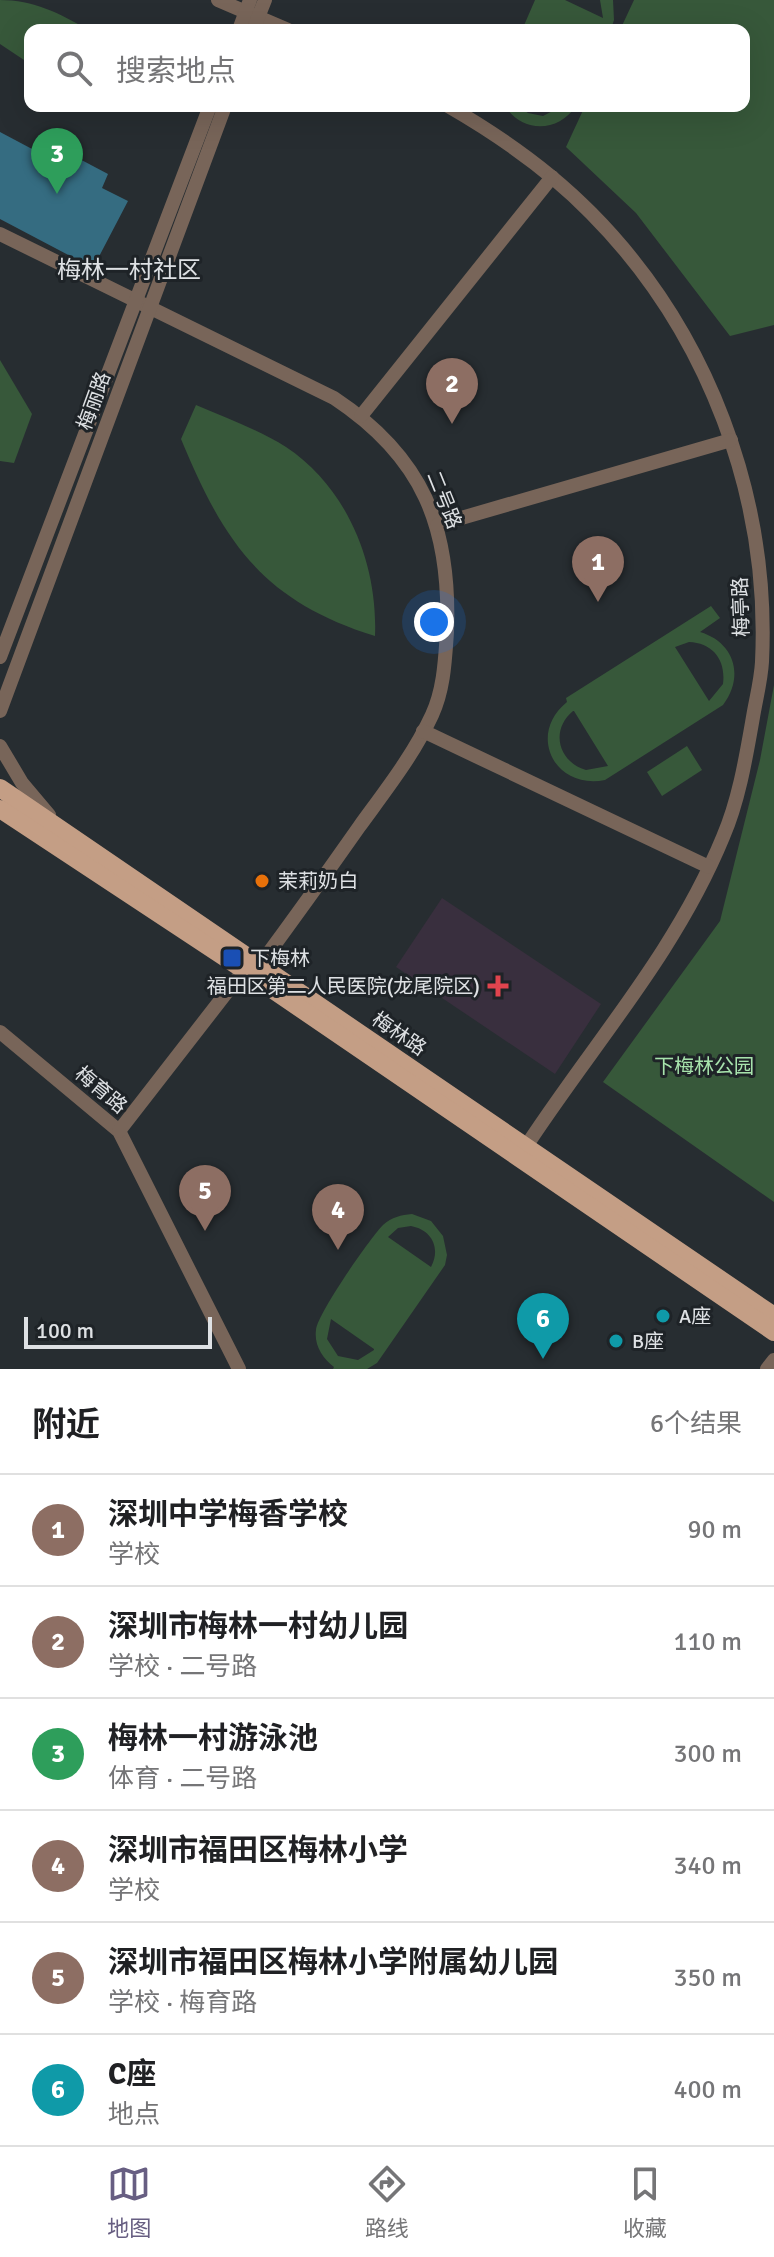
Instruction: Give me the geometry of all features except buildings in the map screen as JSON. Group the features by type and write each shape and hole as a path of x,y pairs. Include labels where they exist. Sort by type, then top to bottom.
{"main road":[{"name":"梅林路","path":"0,788 251,968 522,1152 774,1316"},
{"name":"梅林路","path":"0,809 8,819 251,968"},
{"name":"梅林路","path":"522,1152 774,1332"}],"street":[{"path":"218,0 274,24"},
{"path":"252,15 265,0"},
{"name":"梅丽路","path":"0,657 208,112"},
{"name":"梅丽路","path":"0,711 223,112"},
{"name":"梅亭路","path":"458,112 507,142 591,213 660,296 700,366 731,440 754,529 768,665 724,834 692,905 650,973 522,1152"},
{"path":"361,416 552,177"},
{"name":"二号路","path":"0,234 334,398 361,416 386,439 407,465 424,494 437,525 445,564 445,668 433,712 410,757 251,968 119,1131"},
{"path":"437,525 731,440"},
{"path":"423,731 709,867"},
{"path":"0,746 29,792 69,836"},
{"name":"梅育路","path":"0,1032 119,1131 239,1369"},
{"path":"767,1369 774,1360"}],"shaded area":[{"name":"福田区第二人民医院(龙尾院区)","path":"442,898 601,1004 555,1074 396,967"}],"green space":[{"path":"0,0 24,2 78,24 24,24 24,60 0,44"},
{"path":"535,0 565,0 603,18 600,0 613,0 613,24 525,24"},
{"path":"634,0 774,0 774,325 730,336 636,213 566,147 582,112 750,112 750,24 623,24"},
{"path":"510,112 543,116 551,112 571,112 560,121 540,126 530,125"},
{"path":"0,360 32,414 14,463 0,461"},
{"path":"196,405 286,447 308,464 326,484 355,530 365,556 375,609 375,636 336,622 303,605 276,586 232,538 197,476 181,439"},
{"path":"711,606 720,618 700,632 721,644 732,661 733,683 723,705 605,780 587,781 572,777 552,757 548,743 549,729 555,715 567,702 566,698","holes":["689,642 711,649 720,660 723,684 709,701 675,647","574,711 608,766 586,770 576,766 564,753 560,745 561,727"]},
{"name":"下梅林公园","path":"774,685 774,1202 603,1082 720,921 760,760"},
{"path":"687,746 702,770 662,796 647,772"},
{"path":"412,1214 431,1221 443,1236 447,1255 445,1265 377,1363 367,1369 333,1369 318,1346 316,1336 325,1309 383,1225 397,1217","holes":["411,1226 424,1231 433,1241 435,1253 431,1267 388,1237 398,1228","331,1319 374,1349 374,1350 358,1360 338,1356 327,1339"]}],"water":[{"path":"0,132 49,158 55,146 108,174 102,188 128,201 93,268 0,219"}],"place":[{"name":"梅林一村游泳池","path":"57,194"},
{"name":"深圳市梅林一村幼儿园","path":"452,424"},
{"name":"深圳中学梅香学校","path":"598,602"},
{"name":"茉莉奶白","path":"262,881"},
{"name":"下梅林","path":"232,958"},
{"name":"福田区第二人民医院(龙尾院区)","path":"498,986"},
{"name":"深圳市福田区梅林小学附属幼儿园","path":"205,1231"},
{"name":"深圳市福田区梅林小学","path":"338,1250"},
{"name":"A座","path":"663,1316"},
{"name":"B座","path":"616,1341"},
{"name":"C座","path":"543,1359"}],"district":[{"name":"梅林一村社区","path":"129,270"}]}
